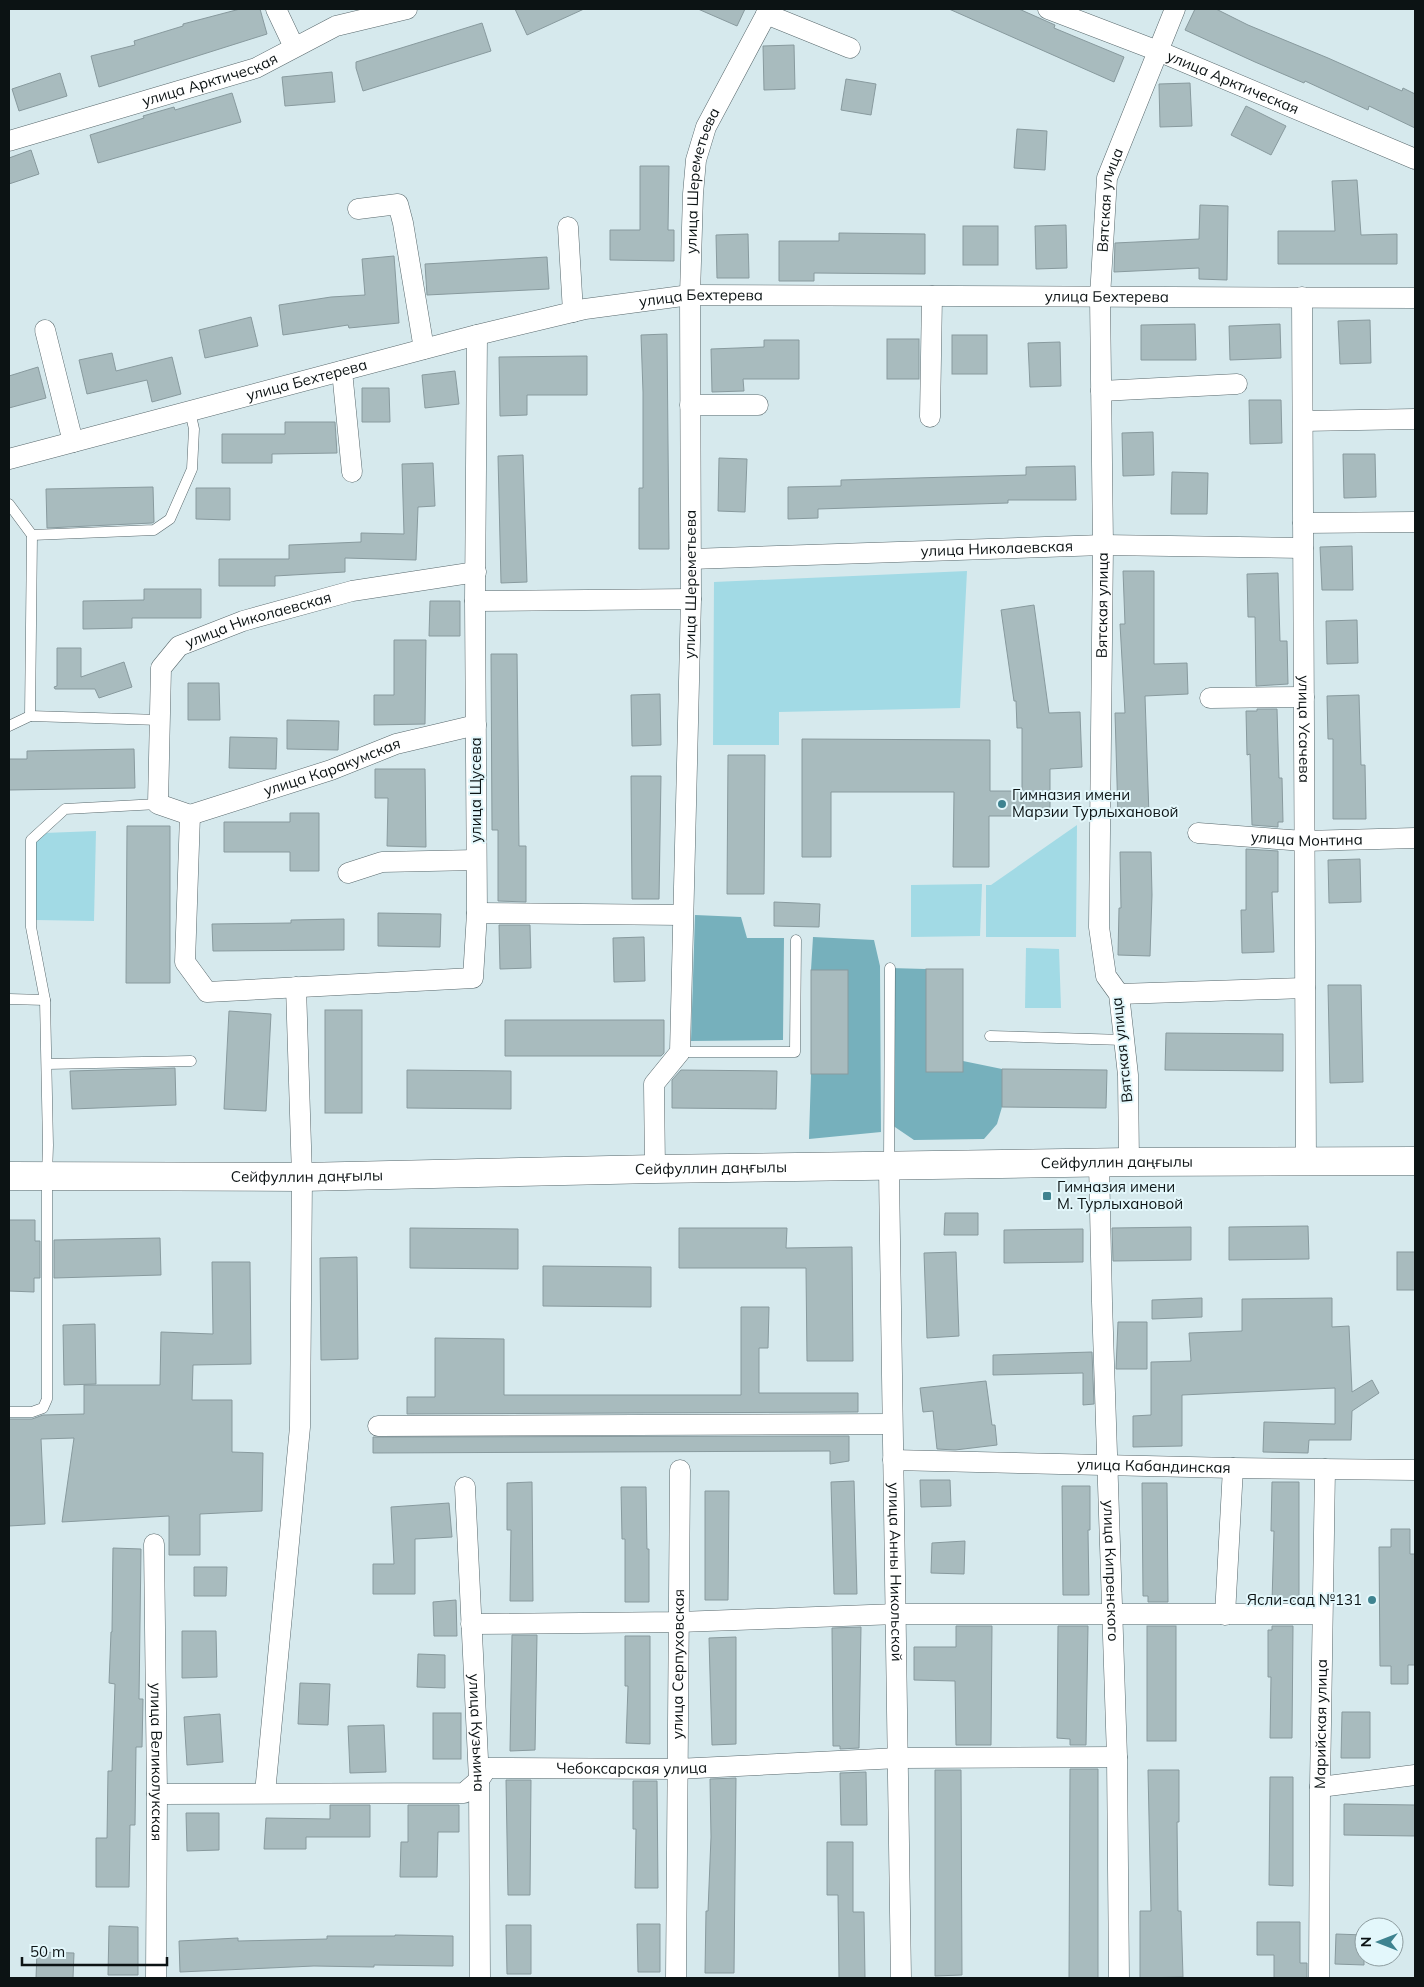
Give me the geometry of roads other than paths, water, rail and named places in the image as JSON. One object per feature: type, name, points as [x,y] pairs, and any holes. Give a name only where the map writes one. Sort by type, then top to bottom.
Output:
[{"type":"main road","name":"Сейфуллин даңғылы","points":[[9,1176],[302,1177],[655,1169],[1129,1162],[1415,1161]]},
{"type":"street","points":[[276,9],[294,47]]},
{"type":"street","name":"улица Арктическая","points":[[9,141],[256,68],[336,26],[407,9]]},
{"type":"street","name":"улица Арктическая","points":[[1048,9],[1158,51],[1415,159]]},
{"type":"street","name":"Вятская улица","points":[[1129,1162],[1128,1075],[1119,994],[1106,976],[1099,926],[1103,545],[1100,297],[1107,178],[1175,9]]},
{"type":"street","points":[[767,12],[850,48]]},
{"type":"street","name":"улица Шереметьева","points":[[680,1052],[691,599],[690,295],[693,194],[696,160],[706,127],[767,12]]},
{"type":"street","points":[[358,209],[398,204],[403,223],[424,349]]},
{"type":"street","points":[[568,227],[573,312]]},
{"type":"street","name":"улица Бехтерева","points":[[9,459],[477,335],[573,312],[690,295],[1415,298]]},
{"type":"street","points":[[930,418],[932,296]]},
{"type":"street","name":"улица Усачева","points":[[1302,297],[1306,1161]]},
{"type":"street","points":[[45,330],[73,442]]},
{"type":"street","name":"улица Щусева","points":[[190,815],[185,962],[207,992],[473,978],[477,913],[477,335]]},
{"type":"street","points":[[342,371],[352,472]]},
{"type":"street","points":[[1102,391],[1237,384]]},
{"type":"street","points":[[690,405],[758,405]]},
{"type":"street","points":[[1303,421],[1415,419]]},
{"type":"street","points":[[1303,523],[1415,522]]},
{"type":"street","name":"улица Николаевская","points":[[691,558],[1103,545],[1303,548]]},
{"type":"street","name":"улица Николаевская","points":[[158,804],[161,668],[179,646],[243,621],[352,591],[476,572]]},
{"type":"street","points":[[476,601],[691,599]]},
{"type":"street","points":[[1210,698],[1304,697]]},
{"type":"street","name":"улица Каракумская","points":[[190,815],[331,770],[396,744],[476,725]]},
{"type":"street","points":[[158,804],[190,815]]},
{"type":"street","name":"улица Монтина","points":[[1198,833],[1304,841],[1415,838]]},
{"type":"street","points":[[348,873],[382,862],[476,860]]},
{"type":"street","points":[[477,913],[682,915]]},
{"type":"street","points":[[265,1793],[300,1427],[302,1177],[296,987]]},
{"type":"street","points":[[1119,994],[1305,988]]},
{"type":"street","points":[[655,1169],[654,1084],[680,1052]]},
{"type":"street","name":"улица Кипренского","points":[[1099,1163],[1111,1615],[1117,1758],[1119,1978]]},
{"type":"street","name":"улица Анны Никольской","points":[[889,1166],[901,1978]]},
{"type":"street","points":[[378,1426],[892,1424]]},
{"type":"street","name":"улица Кабандинская","points":[[893,1460],[1415,1470]]},
{"type":"street","points":[[1225,1615],[1233,1468]]},
{"type":"street","name":"Марийская улица","points":[[1319,1978],[1325,1469]]},
{"type":"street","name":"улица Серпуховская","points":[[676,1978],[676,1769],[680,1470]]},
{"type":"street","name":"улица Кузьмина","points":[[465,1488],[479,1780],[480,1978]]},
{"type":"street","name":"улица Великолукская","points":[[154,1544],[157,1794],[156,1978]]},
{"type":"street","points":[[471,1624],[679,1622],[897,1614],[1322,1614]]},
{"type":"street","name":"Чебоксарская улица","points":[[157,1794],[464,1793],[479,1780],[487,1768],[676,1769],[899,1758],[1117,1758]]},
{"type":"street","points":[[1320,1787],[1415,1775]]},
{"type":"lane","points":[[32,535],[154,530],[170,519],[192,469],[194,429],[190,411]]},
{"type":"lane","points":[[9,504],[32,535],[30,716]]},
{"type":"lane","points":[[9,726],[30,716],[160,720]]},
{"type":"lane","points":[[9,1412],[32,1412],[43,1408],[47,1399],[46,1176],[48,1144],[45,1000],[31,927],[32,840],[65,809],[158,804]]},
{"type":"lane","points":[[680,1052],[794,1052],[796,940]]},
{"type":"lane","points":[[889,1166],[890,968]]},
{"type":"lane","points":[[9,999],[45,1000]]},
{"type":"lane","points":[[990,1036],[1124,1040]]},
{"type":"lane","points":[[46,1064],[191,1061]]},
{"type":"place","name":"Гимназия имени Марзии Турлыхановой","points":[[1002,804]]},
{"type":"place","name":"Гимназия имени М. Турлыхановой","points":[[1047,1196]]},
{"type":"place","name":"Ясли-сад №131","points":[[1372,1600]]}]
